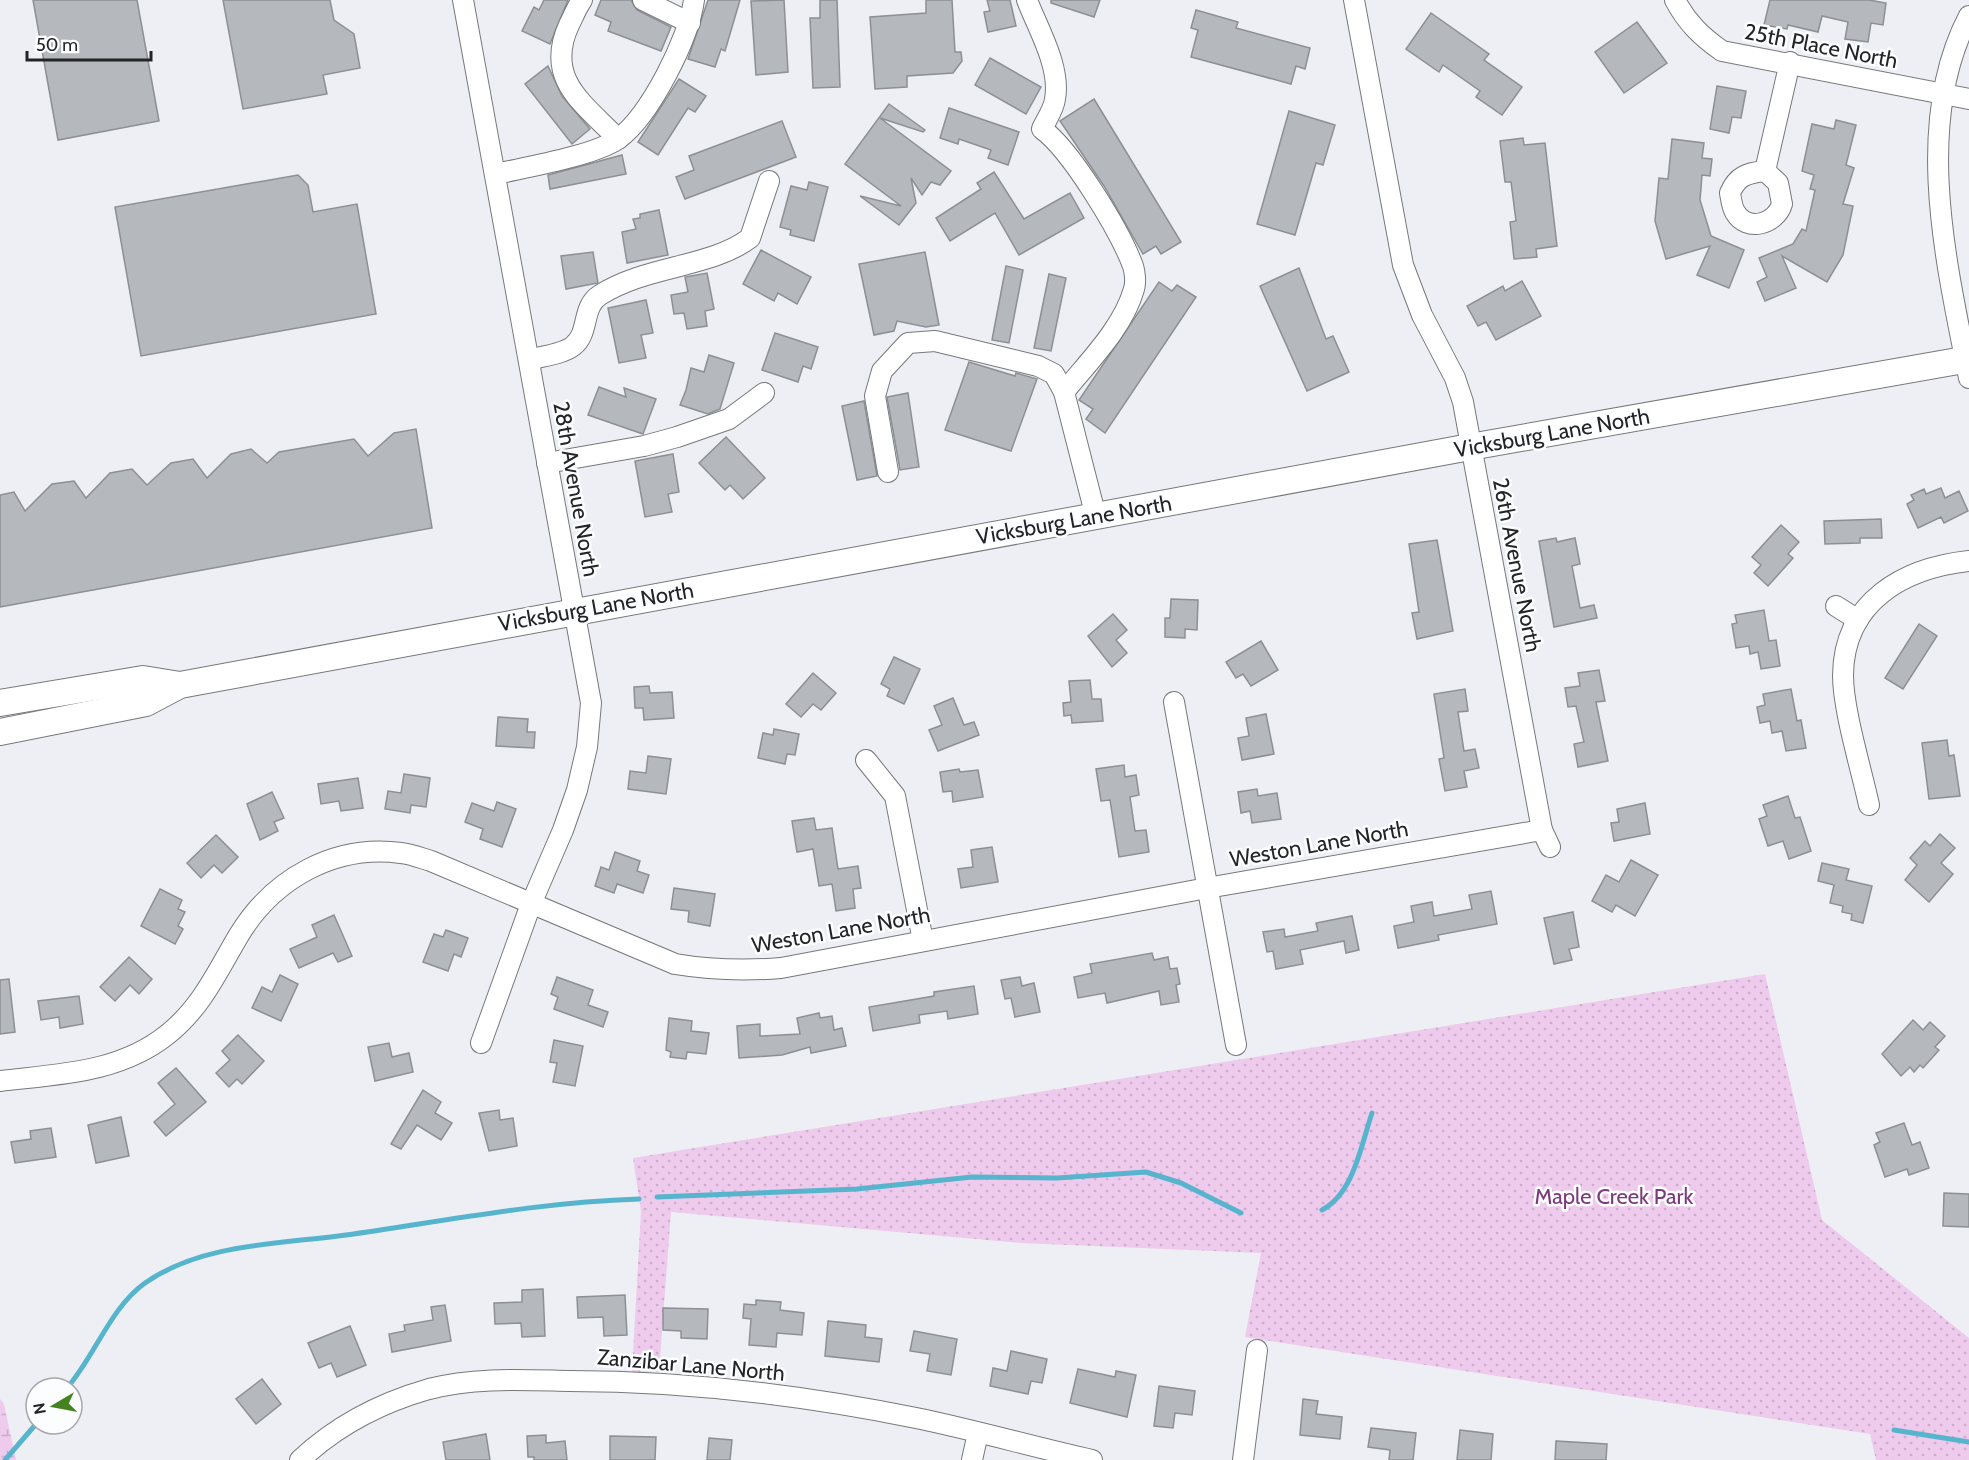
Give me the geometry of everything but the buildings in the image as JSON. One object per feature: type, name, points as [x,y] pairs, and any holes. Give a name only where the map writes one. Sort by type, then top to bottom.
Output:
[{"type":"main road","name":"Vicksburg Lane North","points":[[0,732],[146,703],[180,685],[574,611],[1470,447],[1968,366]]},
{"type":"main road","name":"Vicksburg Lane North","points":[[0,703],[143,679],[180,685]]},
{"type":"street","name":"28th Avenue North","points":[[463,0],[591,703],[587,747],[577,790],[563,830],[531,904],[481,1043]]},
{"type":"street","points":[[582,0],[561,43],[560,60],[564,76],[572,90],[618,139]]},
{"type":"street","points":[[643,0],[690,23]]},
{"type":"street","points":[[496,174],[598,148],[618,139],[651,99],[670,68],[690,23],[693,0]]},
{"type":"street","points":[[1027,0],[1046,46],[1054,76],[1055,99],[1041,129],[1054,138],[1104,211],[1134,268],[1134,288],[1113,330],[1064,392]]},
{"type":"street","name":"26th Avenue North","points":[[1354,0],[1403,265],[1422,315],[1455,378],[1463,402],[1546,839]]},
{"type":"street","name":"25th Place North","points":[[1675,0],[1682,14],[1698,34],[1722,51],[1744,57],[1790,62],[1969,99]]},
{"type":"street","points":[[1968,366],[1942,222],[1937,171],[1940,119],[1950,69],[1969,16]]},
{"type":"street","points":[[1765,171],[1790,62]]},
{"type":"street","points":[[529,360],[571,348],[579,340],[591,304],[599,296],[657,270],[725,253],[750,238],[770,181]]},
{"type":"street","points":[[888,472],[875,396],[882,371],[908,343],[935,341],[1038,366],[1054,374],[1064,392],[1096,517]]},
{"type":"street","points":[[546,463],[644,446],[677,437],[729,419],[764,393]]},
{"type":"street","points":[[1869,805],[1843,675],[1847,647],[1858,620],[1874,599],[1894,582],[1920,570],[1969,561]]},
{"type":"street","points":[[1836,606],[1858,620]]},
{"type":"street","points":[[1174,702],[1236,1045]]},
{"type":"street","points":[[866,760],[895,796],[923,941]]},
{"type":"street","name":"Weston Lane North","points":[[0,1081],[105,1067],[139,1054],[168,1035],[193,1012],[258,907],[281,885],[308,868],[338,858],[369,852],[401,853],[431,861],[675,964],[710,970],[745,971],[781,968],[1207,888],[1546,839]]},
{"type":"street","points":[[1243,1460],[1257,1350]]},
{"type":"street","name":"Zanzibar Lane North","points":[[300,1460],[351,1420],[390,1402],[430,1389],[472,1382],[598,1381],[682,1384],[850,1406],[1092,1460]]},
{"type":"street","points":[[972,1460],[978,1433]]},
{"type":"green space","name":"Maple Creek Park","points":[[1765,974],[1822,1220],[1969,1338],[1969,1460],[1876,1460],[1870,1434],[1245,1337],[1261,1253],[1021,1243],[671,1212],[659,1372],[632,1372],[641,1211],[633,1158]]},
{"type":"green space","points":[[0,1399],[4,1404],[16,1460],[0,1460]]},
{"type":"waterway","points":[[1322,1210],[1333,1202],[1349,1180],[1372,1113]]},
{"type":"waterway","points":[[657,1197],[857,1189],[972,1177],[1057,1178],[1146,1172],[1181,1183],[1241,1213]]},
{"type":"waterway","points":[[76,1376],[112,1319],[133,1293],[167,1270],[191,1260],[243,1247],[346,1235],[492,1213],[565,1204],[639,1199]]},
{"type":"waterway","points":[[1894,1430],[1969,1442]]},
{"type":"waterway","points":[[5,1460],[26,1436]]}]
